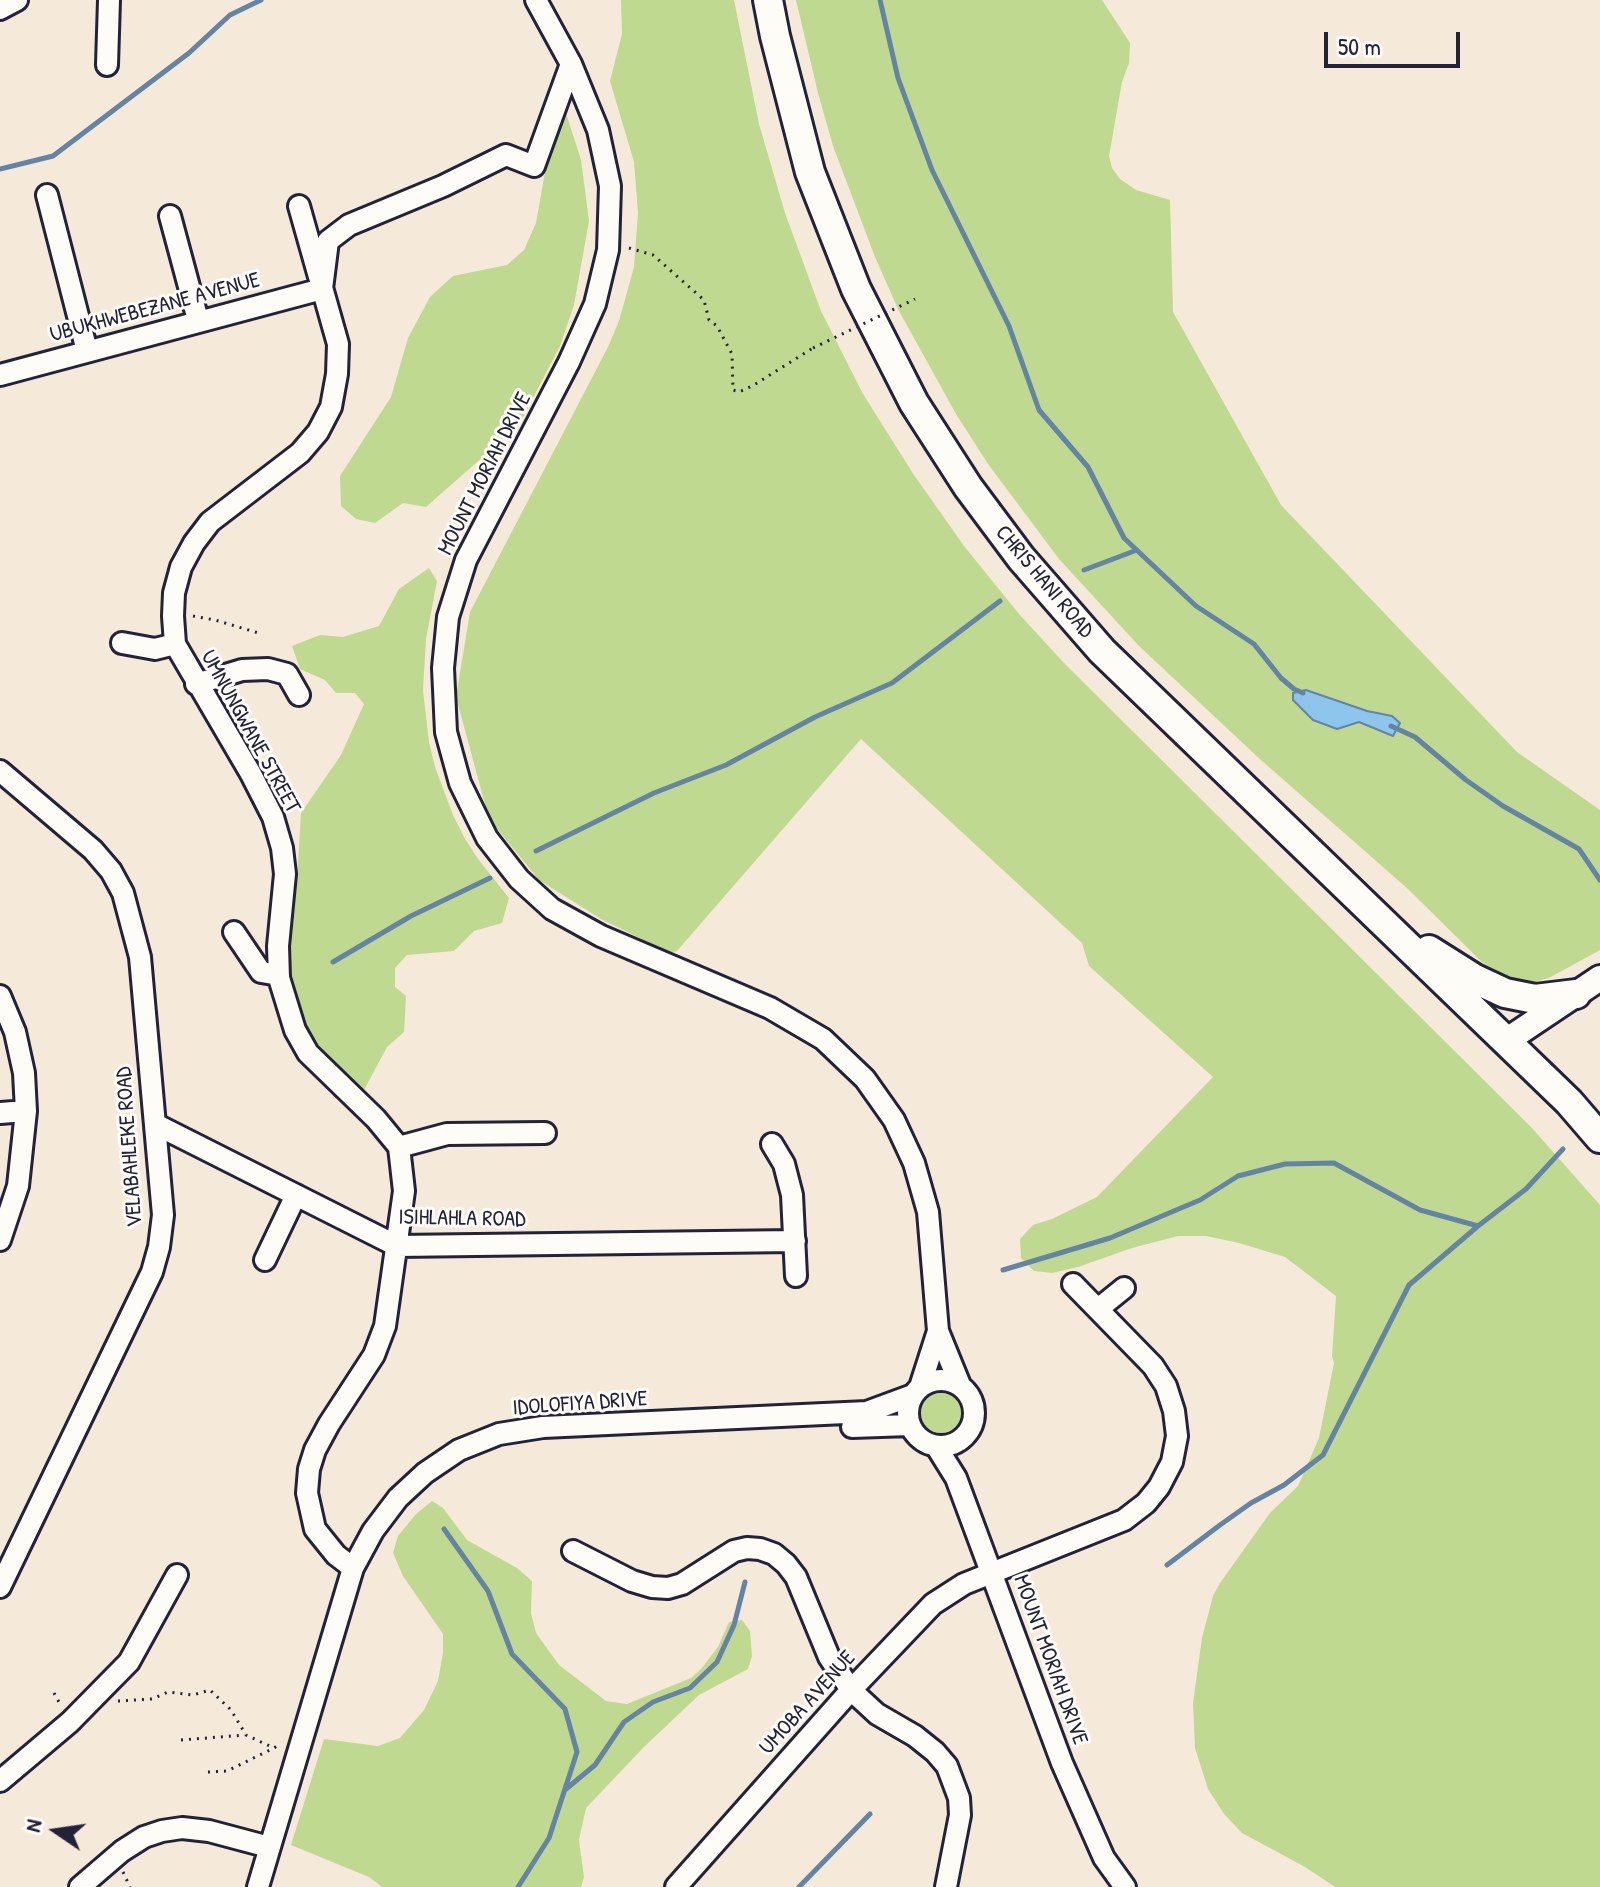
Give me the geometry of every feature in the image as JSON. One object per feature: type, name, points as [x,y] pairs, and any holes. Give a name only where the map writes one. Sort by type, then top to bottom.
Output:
[{"type":"main road","name":"CHRIS HANI ROAD","points":[[768,0],[810,172],[856,289],[914,403],[968,487],[1021,558],[1102,651],[1569,1102],[1600,1138]]},
{"type":"main road","points":[[1381,920],[1463,972],[1505,993],[1535,999],[1576,994]]},
{"type":"street","points":[[0,9],[17,0]]},
{"type":"street","points":[[107,65],[109,0]]},
{"type":"street","name":"MOUNT MORIAH DRIVE","points":[[536,0],[571,64],[598,130],[610,186],[608,243],[595,304],[569,362],[466,560],[448,617],[443,668],[446,732],[460,783],[487,838],[519,879],[552,909],[601,936],[770,1008],[823,1039],[865,1079],[894,1120],[914,1163],[928,1212],[938,1331],[960,1385],[973,1404],[974,1416],[965,1437],[946,1445],[1062,1763],[1104,1858],[1125,1887]]},
{"type":"street","name":"UMNUNGWANE STREET","points":[[322,289],[328,241],[349,225],[443,186],[506,155],[534,166],[571,64]]},
{"type":"street","points":[[47,195],[87,351]]},
{"type":"street","name":"UMNUNGWANE STREET","points":[[299,206],[338,344],[331,407],[318,432],[300,453],[210,522],[194,543],[181,567],[174,593],[175,644],[273,817],[282,848],[285,874],[278,946],[279,975],[285,1005],[295,1030],[308,1053],[391,1134],[399,1147]]},
{"type":"street","points":[[170,216],[198,320]]},
{"type":"street","name":"UBUKHWEBEZANE AVENUE","points":[[0,375],[322,289]]},
{"type":"street","points":[[122,643],[155,649],[175,644]]},
{"type":"street","points":[[196,684],[242,670],[268,669],[287,674],[299,695]]},
{"type":"street","name":"VELABAHLEKE ROAD","points":[[0,771],[93,850],[111,871],[123,893],[140,957],[163,1215],[152,1272],[0,1587]]},
{"type":"street","points":[[234,932],[261,972],[279,975]]},
{"type":"street","points":[[1506,1041],[1600,978]]},
{"type":"street","points":[[0,996],[15,1032],[24,1073],[26,1111],[18,1186],[0,1240]]},
{"type":"street","points":[[0,1113],[26,1111]]},
{"type":"street","name":"ISIHLAHLA ROAD","points":[[155,1124],[397,1246],[795,1241]]},
{"type":"street","points":[[353,1568],[330,1549],[315,1529],[307,1493],[309,1469],[329,1424],[374,1355],[385,1326],[404,1191],[399,1147],[447,1134],[545,1133]]},
{"type":"street","points":[[772,1144],[789,1178],[796,1276]]},
{"type":"street","points":[[265,1260],[296,1195]]},
{"type":"street","name":"UMOBA AVENUE","points":[[676,1887],[851,1690],[933,1604],[949,1592],[993,1572],[1124,1520],[1146,1503],[1159,1487],[1172,1462],[1177,1436],[1174,1411],[1166,1386],[1153,1366],[1073,1284]]},
{"type":"street","points":[[1098,1309],[1124,1288]]},
{"type":"street","name":"MOUNT MORIAH DRIVE","points":[[910,1425],[907,1412],[938,1331]]},
{"type":"street","points":[[916,1391],[938,1379],[960,1385]]},
{"type":"street","name":"IDOLOFIYA DRIVE","points":[[258,1887],[353,1568],[373,1531],[398,1498],[425,1473],[459,1450],[499,1434],[555,1427],[867,1412],[916,1391]]},
{"type":"street","points":[[867,1412],[852,1427],[910,1425],[923,1442],[946,1445]]},
{"type":"street","points":[[573,1551],[632,1581],[668,1588],[682,1584],[734,1551],[747,1548],[774,1554],[796,1577],[829,1657],[851,1690],[877,1714],[915,1736],[947,1766],[959,1798],[960,1815],[946,1887]]},
{"type":"street","points":[[0,1781],[129,1662],[177,1575]]},
{"type":"street","points":[[80,1887],[122,1851],[144,1837],[162,1831],[182,1828],[209,1831],[269,1847]]},
{"type":"street","name":"MOUNT MORIAH DRIVE","points":[[1104,1858],[1109,1887]]},
{"type":"path","points":[[608,243],[653,255],[704,300],[709,320],[717,326],[732,354],[733,390],[739,392],[813,348],[915,299]]},
{"type":"path","points":[[173,613],[215,620],[262,634]]},
{"type":"path","points":[[89,1702],[152,1699],[168,1692],[193,1695],[210,1690],[231,1710],[246,1735]]},
{"type":"path","points":[[208,1772],[227,1771],[293,1736],[303,1734]]},
{"type":"path","points":[[181,1740],[246,1735],[274,1748]]},
{"type":"green space","points":[[621,0],[734,0],[759,124],[785,213],[821,311],[863,394],[964,546],[1064,663],[1531,1127],[1600,1205],[1600,1887],[1335,1887],[1242,1833],[1224,1814],[1208,1789],[1195,1748],[1193,1703],[1202,1638],[1213,1596],[1220,1583],[1270,1513],[1298,1486],[1319,1438],[1334,1363],[1336,1296],[1285,1257],[1206,1236],[1178,1236],[1052,1273],[1034,1271],[1021,1258],[1020,1239],[1033,1225],[1097,1197],[1213,1077],[1089,966],[1082,943],[861,739],[677,951],[670,953],[601,919],[539,880],[489,819],[456,697],[470,612],[608,347],[619,321],[634,267],[638,213],[634,162],[610,81],[622,34]]},
{"type":"green space","points":[[796,0],[1102,0],[1130,43],[1129,63],[1122,82],[1109,156],[1112,168],[1120,179],[1136,190],[1170,200],[1173,312],[1281,505],[1517,752],[1600,810],[1600,950],[1549,978],[1531,983],[1511,981],[1493,973],[1408,889],[1262,761],[1139,646],[1059,559],[988,464],[956,414],[899,311],[833,146]]},
{"type":"green space","points":[[564,107],[581,160],[589,221],[574,305],[560,346],[519,425],[426,507],[403,503],[375,523],[356,519],[341,506],[340,476],[391,397],[408,338],[430,297],[453,276],[507,265],[524,250],[536,223],[551,138]]},
{"type":"green space","points":[[429,568],[437,581],[426,639],[423,690],[435,767],[464,837],[509,898],[502,923],[474,931],[454,951],[407,955],[395,968],[395,987],[406,996],[404,1032],[387,1047],[364,1090],[341,1072],[318,1044],[301,1017],[286,975],[301,813],[341,755],[364,704],[355,693],[336,693],[325,680],[300,669],[292,646],[320,635],[343,637],[379,626],[399,589]]},
{"type":"green space","points":[[941,1393],[955,1399],[961,1413],[955,1427],[941,1433],[927,1427],[921,1413],[927,1399]]},
{"type":"green space","points":[[432,1501],[443,1508],[467,1540],[517,1568],[532,1581],[531,1613],[536,1633],[559,1665],[606,1701],[627,1704],[691,1678],[718,1647],[729,1622],[742,1620],[750,1631],[752,1656],[748,1669],[699,1695],[586,1808],[579,1840],[584,1877],[581,1887],[382,1887],[369,1877],[291,1845],[324,1739],[378,1746],[400,1738],[424,1710],[438,1681],[443,1634],[403,1576],[393,1553],[398,1536],[416,1514]]},
{"type":"water","points":[[1306,690],[1367,711],[1392,716],[1400,723],[1393,736],[1359,722],[1337,729],[1313,720],[1293,700],[1293,693]]},
{"type":"waterway","points":[[0,169],[53,156],[189,53],[230,15],[261,0]]},
{"type":"waterway","points":[[880,0],[898,78],[932,170],[1009,326],[1039,410],[1088,467],[1124,538],[1196,606],[1254,644],[1281,678],[1303,693]]},
{"type":"waterway","points":[[1084,570],[1137,550]]},
{"type":"waterway","points":[[536,851],[654,793],[726,765],[815,717],[892,683],[1000,601]]},
{"type":"waterway","points":[[1391,726],[1415,737],[1503,806],[1579,849],[1600,880]]},
{"type":"waterway","points":[[333,962],[411,916],[490,878]]},
{"type":"waterway","points":[[1167,1565],[1323,1455],[1409,1285],[1526,1189],[1563,1149]]},
{"type":"waterway","points":[[1003,1270],[1110,1238],[1200,1200],[1238,1176],[1285,1164],[1334,1163],[1420,1210],[1478,1226]]},
{"type":"waterway","points":[[444,1529],[488,1591],[512,1654],[565,1709],[577,1752],[549,1838],[518,1887]]},
{"type":"waterway","points":[[566,1789],[595,1765],[624,1722],[653,1702],[690,1688],[717,1662],[734,1625],[745,1582]]},
{"type":"waterway","points":[[799,1887],[870,1814]]}]
